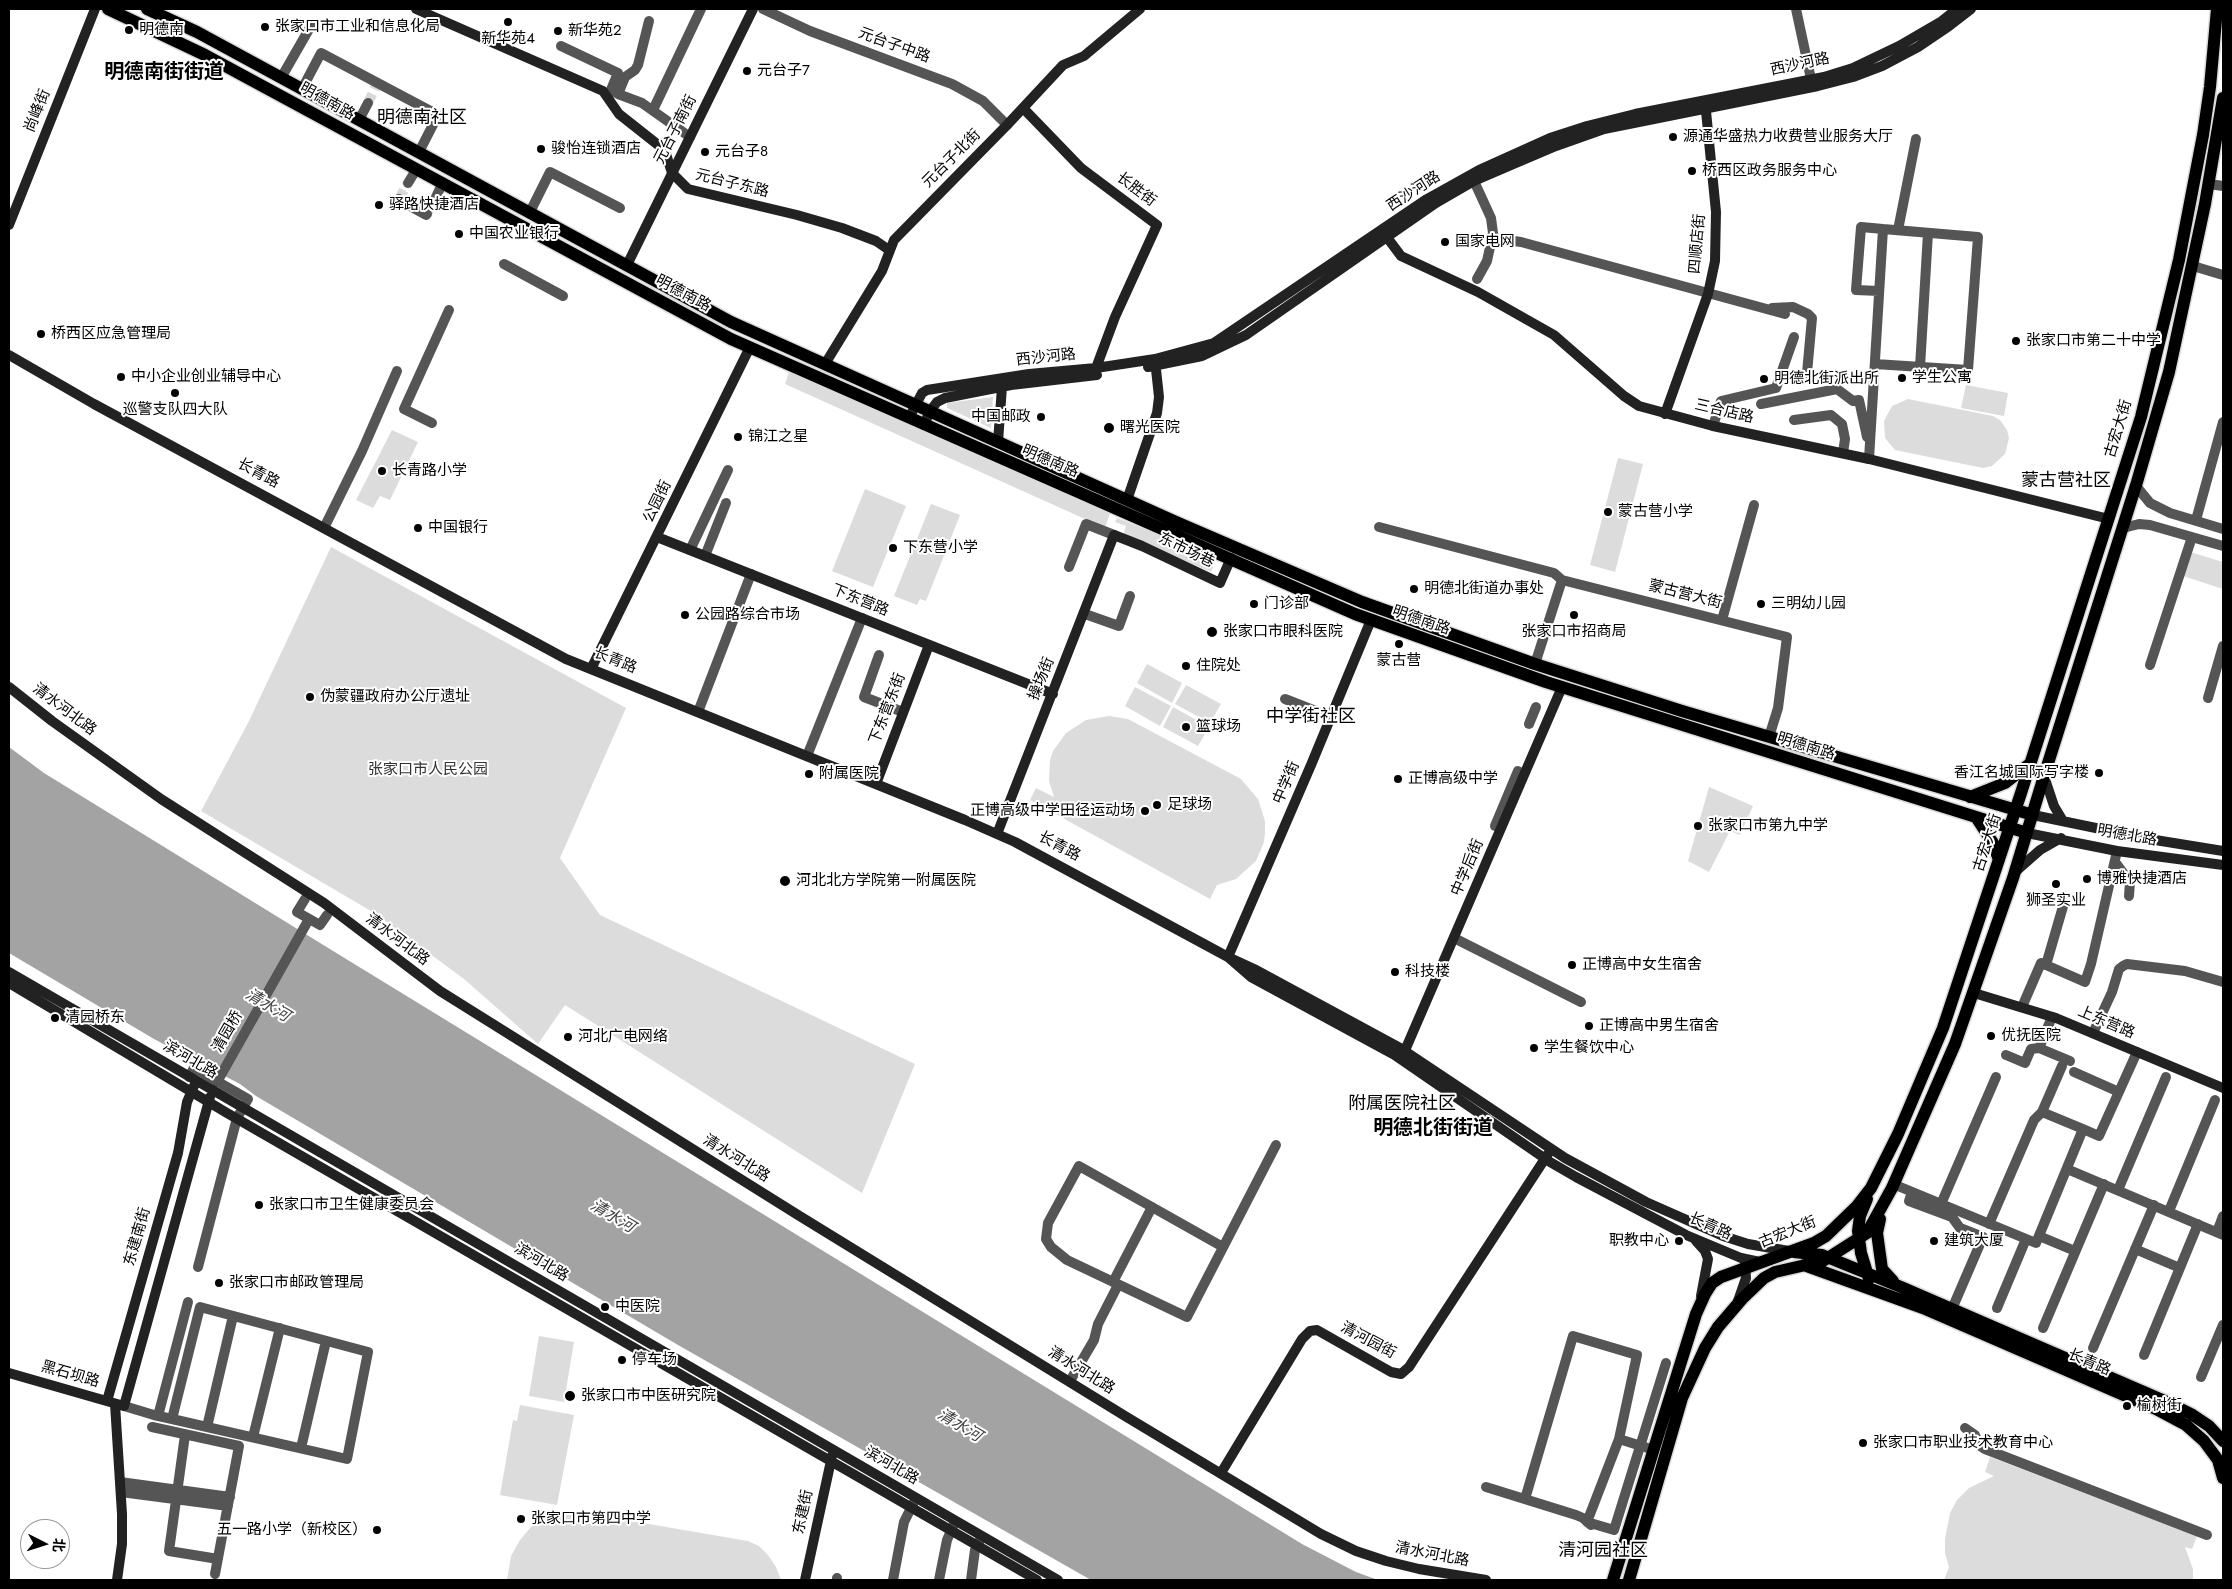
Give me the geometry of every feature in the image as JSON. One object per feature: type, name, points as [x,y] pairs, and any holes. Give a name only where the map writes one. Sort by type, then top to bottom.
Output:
[{"type":"main road","name":"明德南路","points":[[108,9],[205,55],[442,184],[750,347],[1315,596],[1371,620],[1540,680],[2027,833]]},
{"type":"main road","name":"明德南路","points":[[147,9],[212,40],[731,322],[1127,500],[1362,602],[1539,665],[1682,711],[2033,815]]},
{"type":"main road","name":"古宏大街","points":[[1613,1580],[1696,1314],[1712,1283],[1745,1263],[1760,1262],[1790,1252],[1826,1236],[1858,1206],[1871,1188],[1898,1134],[1943,1028],[2010,828],[2141,417],[2179,260],[2210,87],[2216,9]]},
{"type":"main road","points":[[205,55],[212,40]]},
{"type":"main road","name":"古宏大街","points":[[1629,1580],[1683,1394],[1705,1348],[1718,1327],[1764,1278],[1776,1272],[1829,1258],[1867,1233],[1893,1184],[1937,1086],[1974,993],[2015,872],[2136,486],[2169,372],[2193,266],[2223,98]]},
{"type":"main road","points":[[1315,596],[1320,584]]},
{"type":"main road","points":[[2087,589],[2102,594]]},
{"type":"main road","points":[[1539,665],[1540,680]]},
{"type":"main road","points":[[1970,797],[2005,784],[2031,763]]},
{"type":"main road","points":[[1914,798],[1919,782]]},
{"type":"main road","points":[[1976,817],[1993,843],[1999,860]]},
{"type":"main road","points":[[1871,1188],[1860,1216],[1859,1239],[1861,1253],[1870,1280],[1888,1296]]},
{"type":"main road","points":[[1882,1207],[1877,1233],[1882,1269],[1888,1277],[1901,1286]]},
{"type":"main road","name":"长青路","points":[[1790,1252],[1822,1255],[1901,1286],[1950,1314],[2156,1409],[2186,1425],[2204,1441],[2218,1460],[2223,1478]]},
{"type":"main road","name":"长青路","points":[[1760,1262],[1804,1266],[1888,1296],[1950,1314],[2167,1402],[2209,1426],[2223,1441]]},
{"type":"street","name":"尚峰街","points":[[9,225],[95,9]]},
{"type":"street","name":"元台子东路","points":[[416,9],[429,11],[596,88],[610,101],[619,114],[662,148],[672,173],[684,187],[693,191],[797,215],[842,228],[876,241],[889,250]]},
{"type":"street","points":[[652,110],[701,9]]},
{"type":"street","name":"元台子南街","points":[[627,265],[753,9]]},
{"type":"street","name":"元台子中路","points":[[763,9],[810,31],[952,84],[983,101],[1007,125]]},
{"type":"street","name":"元台子北街","points":[[825,364],[882,271],[894,240],[1063,65],[1084,56],[1140,9]]},
{"type":"street","points":[[1796,9],[1811,79]]},
{"type":"street","name":"西沙河路","points":[[1384,234],[1474,181],[1556,146],[1604,130],[1854,68],[1899,46],[1942,21],[1957,9]]},
{"type":"street","name":"西沙河路","points":[[930,411],[937,402],[945,398],[1002,387],[1202,356],[1246,335],[1384,234],[1427,199],[1479,170],[1550,138],[1586,126],[1818,86],[1853,77],[1882,66],[1918,47],[1971,9]]},
{"type":"street","points":[[610,101],[618,94],[625,77],[635,70],[638,65],[649,21]]},
{"type":"street","points":[[281,78],[312,24]]},
{"type":"street","points":[[561,46],[618,73],[610,101]]},
{"type":"street","points":[[302,89],[321,53],[377,85],[438,115],[419,152]]},
{"type":"street","points":[[618,94],[642,103],[690,137]]},
{"type":"street","points":[[359,120],[368,103]]},
{"type":"street","name":"四顺店街","points":[[1665,414],[1708,294],[1715,260],[1716,212],[1706,104]]},
{"type":"street","name":"长胜街","points":[[1023,108],[1081,168],[1157,225],[1115,317],[1096,372]]},
{"type":"street","points":[[1898,230],[1916,139]]},
{"type":"street","points":[[408,183],[416,170]]},
{"type":"street","points":[[530,212],[550,172],[620,208]]},
{"type":"street","points":[[1474,181],[1491,218],[1493,238],[1487,261],[1477,279]]},
{"type":"street","points":[[436,198],[442,184]]},
{"type":"street","points":[[2209,184],[2223,186]]},
{"type":"street","points":[[400,198],[398,200],[427,214]]},
{"type":"street","points":[[1875,364],[1968,370],[1978,237],[1861,228],[1856,290],[1880,291]]},
{"type":"street","points":[[1868,459],[1883,229]]},
{"type":"street","points":[[1920,367],[1928,233]]},
{"type":"street","name":"三合店路","points":[[1384,234],[1401,256],[1478,292],[1554,335],[1624,396],[1639,406],[1713,426],[1843,453],[2109,519]]},
{"type":"street","points":[[1493,238],[1521,242],[1785,314]]},
{"type":"street","points":[[504,264],[563,296]]},
{"type":"street","points":[[2193,266],[2223,275]]},
{"type":"street","points":[[1767,309],[1778,306],[1793,307],[1812,318],[1807,374]]},
{"type":"street","points":[[432,423],[404,410],[449,310]]},
{"type":"street","points":[[1713,426],[1721,401],[1776,388],[1794,337]]},
{"type":"street","name":"公园街","points":[[591,670],[750,347]]},
{"type":"street","name":"长青路","points":[[9,355],[94,404],[566,659],[997,834],[1228,957],[1251,977],[1403,1055],[1551,1148],[1646,1202],[1691,1223],[1735,1240],[1790,1252]]},
{"type":"street","points":[[1127,500],[1156,413],[1159,397],[1155,362]]},
{"type":"street","points":[[324,528],[362,451],[397,371]]},
{"type":"street","name":"西沙河路","points":[[909,418],[922,392],[927,390],[1029,374],[1096,372]]},
{"type":"street","points":[[998,442],[1002,387]]},
{"type":"street","points":[[1760,404],[1837,390],[1853,401],[1859,400],[1867,438]]},
{"type":"street","points":[[1861,410],[1872,410]]},
{"type":"street","points":[[924,425],[930,411]]},
{"type":"street","points":[[1794,420],[1831,415],[1842,424],[1845,439],[1843,453]]},
{"type":"street","points":[[2196,520],[2223,423]]},
{"type":"street","points":[[690,550],[728,470]]},
{"type":"street","points":[[2136,486],[2150,504],[2170,513],[2223,529]]},
{"type":"street","points":[[705,556],[726,502]]},
{"type":"street","points":[[1722,620],[1754,505]]},
{"type":"street","points":[[1069,567],[1086,524],[1114,536]]},
{"type":"street","points":[[2123,528],[2139,524],[2150,525],[2223,546]]},
{"type":"street","name":"蒙古营大街","points":[[1379,527],[1554,573],[1562,580],[1787,637],[1778,708],[1769,737]]},
{"type":"street","name":"东市场巷","points":[[1114,536],[1142,546],[1220,583],[1231,558]]},
{"type":"street","name":"操场街","points":[[997,834],[1114,536]]},
{"type":"street","name":"下东营路","points":[[657,537],[1053,694]]},
{"type":"street","points":[[2150,665],[2192,537]]},
{"type":"street","points":[[698,712],[751,574]]},
{"type":"street","points":[[1539,665],[1562,580]]},
{"type":"street","points":[[1084,614],[1118,626],[1130,596]]},
{"type":"street","points":[[807,756],[862,618]]},
{"type":"street","name":"中学街","points":[[1228,957],[1371,620]]},
{"type":"street","name":"下东营东街","points":[[876,784],[929,645]]},
{"type":"street","points":[[2208,698],[2223,646]]},
{"type":"street","points":[[879,655],[864,697],[903,712]]},
{"type":"street","name":"清水河北路","points":[[9,687],[52,721],[160,798],[324,903],[440,991],[798,1215],[1321,1534],[1356,1551],[1386,1561],[1419,1569],[1486,1580]]},
{"type":"street","name":"中学后街","points":[[1403,1055],[1454,938],[1510,800],[1562,687]]},
{"type":"street","points":[[1285,699],[1331,717]]},
{"type":"street","points":[[1533,716],[1546,723]]},
{"type":"street","points":[[1495,826],[1510,800],[1518,771]]},
{"type":"street","points":[[2044,776],[2051,799],[2063,821]]},
{"type":"street","name":"明德北路","points":[[2033,815],[2149,839],[2223,851]]},
{"type":"street","name":"明德北路","points":[[2027,833],[2061,838],[2117,851],[2223,865]]},
{"type":"street","points":[[2015,872],[2040,850],[2061,838]]},
{"type":"street","points":[[2146,855],[2149,839]]},
{"type":"street","points":[[2022,1007],[2041,963],[2085,982],[2092,964],[2117,851]]},
{"type":"street","points":[[2114,862],[2130,882],[2129,896]]},
{"type":"street","points":[[305,900],[297,912],[320,925],[327,915]]},
{"type":"street","points":[[2046,965],[2064,903]]},
{"type":"street","name":"清园桥","points":[[215,1086],[310,919]]},
{"type":"street","points":[[1454,938],[1581,1002]]},
{"type":"street","points":[[2093,1034],[2123,966],[2127,964],[2185,971],[2223,982]]},
{"type":"street","name":"滨河北路","points":[[9,972],[245,1103],[832,1456],[911,1508],[953,1526],[1053,1579]]},
{"type":"street","name":"滨河北路","points":[[9,983],[237,1118],[832,1456],[916,1498],[953,1526]]},
{"type":"street","name":"上东营路","points":[[1974,993],[2052,1016],[2223,1088]]},
{"type":"street","points":[[2039,1048],[2052,1016]]},
{"type":"street","points":[[1989,1224],[2034,1120],[2042,1112],[2066,1063],[2039,1048],[2031,1049],[2025,1063],[2006,1055]]},
{"type":"street","points":[[2042,1112],[2100,1136],[2137,1052]]},
{"type":"street","name":"长青路","points":[[1403,1055],[1544,1158],[1686,1235],[1745,1263]]},
{"type":"street","points":[[2074,1072],[2119,1092]]},
{"type":"street","name":"东建南街","points":[[117,1580],[122,1544],[121,1487],[115,1404],[178,1152],[193,1075]]},
{"type":"street","points":[[1941,1204],[1996,1077]]},
{"type":"street","points":[[2118,1190],[2166,1077]]},
{"type":"street","name":"东建南街","points":[[115,1404],[208,1101],[215,1086]]},
{"type":"street","points":[[2168,1211],[2215,1100]]},
{"type":"street","points":[[198,1268],[237,1118],[245,1103]]},
{"type":"street","points":[[1893,1184],[2036,1243],[2083,1129]]},
{"type":"street","points":[[1223,1247],[1079,1166],[1048,1223],[1046,1239],[1055,1251],[1067,1260],[1187,1318],[1276,1145]]},
{"type":"street","name":"清河园街","points":[[1221,1473],[1302,1339],[1310,1331],[1317,1330],[1391,1372],[1401,1374],[1408,1367],[1551,1148]]},
{"type":"street","points":[[2067,1168],[2220,1233],[2223,1216]]},
{"type":"street","points":[[2043,1328],[2104,1184]]},
{"type":"street","points":[[1912,1192],[1909,1201],[1952,1217],[1960,1228],[1983,1237],[1950,1314]]},
{"type":"street","points":[[2093,1348],[2154,1205]]},
{"type":"street","points":[[1070,1381],[1094,1340],[1098,1324],[1115,1284],[1152,1207]]},
{"type":"street","points":[[2144,1355],[2198,1224]]},
{"type":"street","points":[[1686,1235],[1700,1243],[1708,1259],[1696,1314]]},
{"type":"street","points":[[2038,1236],[2075,1251]]},
{"type":"street","points":[[1997,1308],[2026,1239]]},
{"type":"street","points":[[1733,1309],[1744,1287],[1745,1263],[1741,1246],[1735,1240]]},
{"type":"street","points":[[2135,1249],[2180,1268]]},
{"type":"street","points":[[158,1416],[188,1302]]},
{"type":"street","points":[[115,1404],[158,1416],[347,1459],[368,1352],[200,1307],[172,1419]]},
{"type":"street","points":[[207,1427],[233,1316]]},
{"type":"street","points":[[2201,1377],[2223,1325]]},
{"type":"street","points":[[253,1438],[280,1328]]},
{"type":"street","points":[[1525,1500],[1574,1336],[1638,1355],[1619,1439],[1587,1522]]},
{"type":"street","points":[[301,1448],[326,1341]]},
{"type":"street","points":[[1587,1522],[1614,1530],[1666,1363]]},
{"type":"street","name":"黑石坝路","points":[[9,1373],[115,1404]]},
{"type":"street","points":[[152,1427],[239,1446],[215,1574]]},
{"type":"street","points":[[1965,1428],[1975,1435],[1979,1445],[1985,1449],[2206,1535]]},
{"type":"street","points":[[185,1434],[169,1551],[218,1558]]},
{"type":"street","points":[[1619,1439],[1654,1450]]},
{"type":"street","points":[[2212,1452],[2223,1441]]},
{"type":"street","name":"东建街","points":[[805,1580],[832,1456]]},
{"type":"street","points":[[121,1487],[229,1501]]},
{"type":"street","points":[[1486,1488],[1576,1515],[1594,1527],[1627,1537]]},
{"type":"street","points":[[894,1580],[904,1522],[916,1498]]},
{"type":"street","points":[[939,1580],[953,1526]]},
{"type":"street","points":[[971,1580],[979,1541]]},
{"type":"street","name":"滨河北路","points":[[979,1541],[1037,1580]]},
{"type":"green space","points":[[789,372],[1110,513],[1105,528],[785,384]]},
{"type":"green space","points":[[1966,385],[2008,393],[2004,416],[1961,408]]},
{"type":"green space","points":[[993,397],[991,428],[947,408],[947,403]]},
{"type":"green space","points":[[1908,399],[1993,416],[2000,420],[2007,430],[2009,438],[2005,454],[1992,466],[1983,468],[1895,450],[1885,438],[1884,421],[1892,406]]},
{"type":"green space","points":[[392,430],[418,442],[390,500],[380,496],[373,508],[356,500]]},
{"type":"green space","points":[[1618,458],[1643,464],[1615,572],[1590,565]]},
{"type":"green space","points":[[865,489],[906,506],[873,587],[832,571]]},
{"type":"green space","points":[[931,504],[960,515],[926,601],[920,599],[917,605],[894,596]]},
{"type":"green space","points":[[1117,518],[1217,558],[1211,572],[1123,535],[1126,526],[1115,522]]},
{"type":"green space","name":"张家口市人民公园","points":[[331,547],[626,708],[560,858],[600,915],[915,1064],[862,1193],[565,1005],[538,1044],[464,979],[376,914],[201,811],[248,723]]},
{"type":"green space","points":[[2190,552],[2223,562],[2223,589],[2183,576]]},
{"type":"green space","name":"篮球场","points":[[1147,664],[1182,683],[1172,703],[1137,683]]},
{"type":"green space","name":"篮球场","points":[[1186,685],[1221,704],[1210,723],[1175,704]]},
{"type":"green space","name":"篮球场","points":[[1135,687],[1171,706],[1160,726],[1125,706]]},
{"type":"green space","name":"篮球场","points":[[1173,707],[1209,727],[1198,746],[1163,727]]},
{"type":"green space","points":[[1109,716],[1128,719],[1241,779],[1258,799],[1265,821],[1265,832],[1264,842],[1256,861],[1236,879],[1217,885],[1210,899],[1030,800],[1036,788],[1054,797],[1049,781],[1050,760],[1053,751],[1066,733],[1086,720]]},
{"type":"green space","points":[[1709,787],[1753,806],[1740,835],[1730,831],[1709,872],[1688,861]]},
{"type":"green space","points":[[539,1336],[574,1342],[564,1402],[529,1396]]},
{"type":"green space","points":[[520,1405],[574,1415],[557,1505],[500,1495],[513,1420],[517,1421]]},
{"type":"green space","points":[[1990,1457],[2197,1536],[2192,1549],[2185,1547],[2193,1569],[2193,1580],[1944,1580],[1949,1567],[1945,1553],[1945,1539],[1950,1513],[1957,1500],[1969,1488],[1994,1476],[1985,1472]]},
{"type":"green space","points":[[561,1512],[579,1512],[748,1541],[759,1546],[768,1555],[776,1567],[781,1580],[507,1580],[511,1556],[520,1540],[531,1527],[545,1518]]},
{"type":"water","name":"清水河","points":[[9,747],[44,773],[1302,1544],[1356,1572],[1378,1580],[1091,1580],[678,1345],[256,1096],[240,1084],[154,1039],[9,953]]},
{"type":"tunnel","points":[[368,103],[376,86]]},
{"type":"tunnel","points":[[399,199],[408,183]]},
{"type":"tunnel","points":[[427,214],[436,197]]},
{"type":"place","name":"新华苑4","points":[[508,22]]},
{"type":"place","name":"张家口市工业和信息化局","points":[[265,27]]},
{"type":"place","name":"明德南","points":[[129,30]]},
{"type":"place","name":"新华苑2","points":[[558,31]]},
{"type":"place","name":"元台子7","points":[[747,71]]},
{"type":"place","name":"源通华盛热力收费营业服务大厅","points":[[1673,137]]},
{"type":"place","name":"骏怡连锁酒店","points":[[541,149]]},
{"type":"place","name":"元台子8","points":[[705,152]]},
{"type":"place","name":"桥西区政务服务中心","points":[[1692,171]]},
{"type":"place","name":"驿路快捷酒店","points":[[379,205]]},
{"type":"place","name":"中国农业银行","points":[[459,234]]},
{"type":"place","name":"国家电网","points":[[1445,242]]},
{"type":"place","name":"桥西区应急管理局","points":[[41,334]]},
{"type":"place","name":"张家口市第二十中学","points":[[2016,341]]},
{"type":"place","name":"中小企业创业辅导中心","points":[[121,377]]},
{"type":"place","name":"学生公寓","points":[[1902,378]]},
{"type":"place","name":"明德北街派出所","points":[[1764,379]]},
{"type":"place","name":"巡警支队四大队","points":[[175,393]]},
{"type":"place","name":"中国邮政","points":[[1041,417]]},
{"type":"place","name":"曙光医院","points":[[1109,428]]},
{"type":"place","name":"锦江之星","points":[[738,437]]},
{"type":"place","name":"长青路小学","points":[[382,471]]},
{"type":"place","name":"蒙古营小学","points":[[1608,512]]},
{"type":"place","name":"中国银行","points":[[418,528]]},
{"type":"place","name":"下东营小学","points":[[893,548]]},
{"type":"place","name":"明德北街道办事处","points":[[1414,589]]},
{"type":"place","name":"门诊部","points":[[1254,604]]},
{"type":"place","name":"三明幼儿园","points":[[1761,604]]},
{"type":"place","name":"公园路综合市场","points":[[685,615]]},
{"type":"place","name":"张家口市招商局","points":[[1574,615]]},
{"type":"place","name":"张家口市眼科医院","points":[[1212,632]]},
{"type":"place","name":"蒙古营","points":[[1399,644]]},
{"type":"place","name":"住院处","points":[[1186,666]]},
{"type":"place","name":"伪蒙疆政府办公厅遗址","points":[[310,697]]},
{"type":"place","name":"篮球场","points":[[1186,727]]},
{"type":"place","name":"香江名城国际写字楼","points":[[2099,773]]},
{"type":"place","name":"附属医院","points":[[809,774]]},
{"type":"place","name":"正博高级中学","points":[[1398,779]]},
{"type":"place","name":"足球场","points":[[1157,805]]},
{"type":"place","name":"正博高级中学田径运动场","points":[[1145,811]]},
{"type":"place","name":"张家口市第九中学","points":[[1698,826]]},
{"type":"place","name":"博雅快捷酒店","points":[[2087,879]]},
{"type":"place","name":"河北北方学院第一附属医院","points":[[785,881]]},
{"type":"place","name":"狮圣实业","points":[[2056,884]]},
{"type":"place","name":"正博高中女生宿舍","points":[[1572,965]]},
{"type":"place","name":"科技楼","points":[[1395,972]]},
{"type":"place","name":"清园桥东","points":[[55,1018]]},
{"type":"place","name":"正博高中男生宿舍","points":[[1589,1026]]},
{"type":"place","name":"优抚医院","points":[[1991,1036]]},
{"type":"place","name":"河北广电网络","points":[[568,1037]]},
{"type":"place","name":"学生餐饮中心","points":[[1534,1048]]},
{"type":"place","name":"张家口市卫生健康委员会","points":[[259,1205]]},
{"type":"place","name":"职教中心","points":[[1679,1241]]},
{"type":"place","name":"建筑大厦","points":[[1934,1241]]},
{"type":"place","name":"张家口市邮政管理局","points":[[219,1283]]},
{"type":"place","name":"中医院","points":[[605,1307]]},
{"type":"place","name":"停车场","points":[[622,1360]]},
{"type":"place","name":"张家口市中医研究院","points":[[570,1396]]},
{"type":"place","name":"榆树街","points":[[2127,1406]]},
{"type":"place","name":"张家口市职业技术教育中心","points":[[1863,1443]]},
{"type":"place","name":"张家口市第四中学","points":[[521,1519]]},
{"type":"place","name":"五一路小学（新校区）","points":[[377,1530]]},
{"type":"district","name":"明德南街街道","points":[[164,73]]},
{"type":"district","name":"明德南社区","points":[[422,119]]},
{"type":"district","name":"蒙古营社区","points":[[2066,482]]},
{"type":"district","name":"中学街社区","points":[[1311,718]]},
{"type":"district","name":"附属医院社区","points":[[1402,1105]]},
{"type":"district","name":"明德北街街道","points":[[1433,1129]]},
{"type":"district","name":"清河园社区","points":[[1603,1552]]}]
